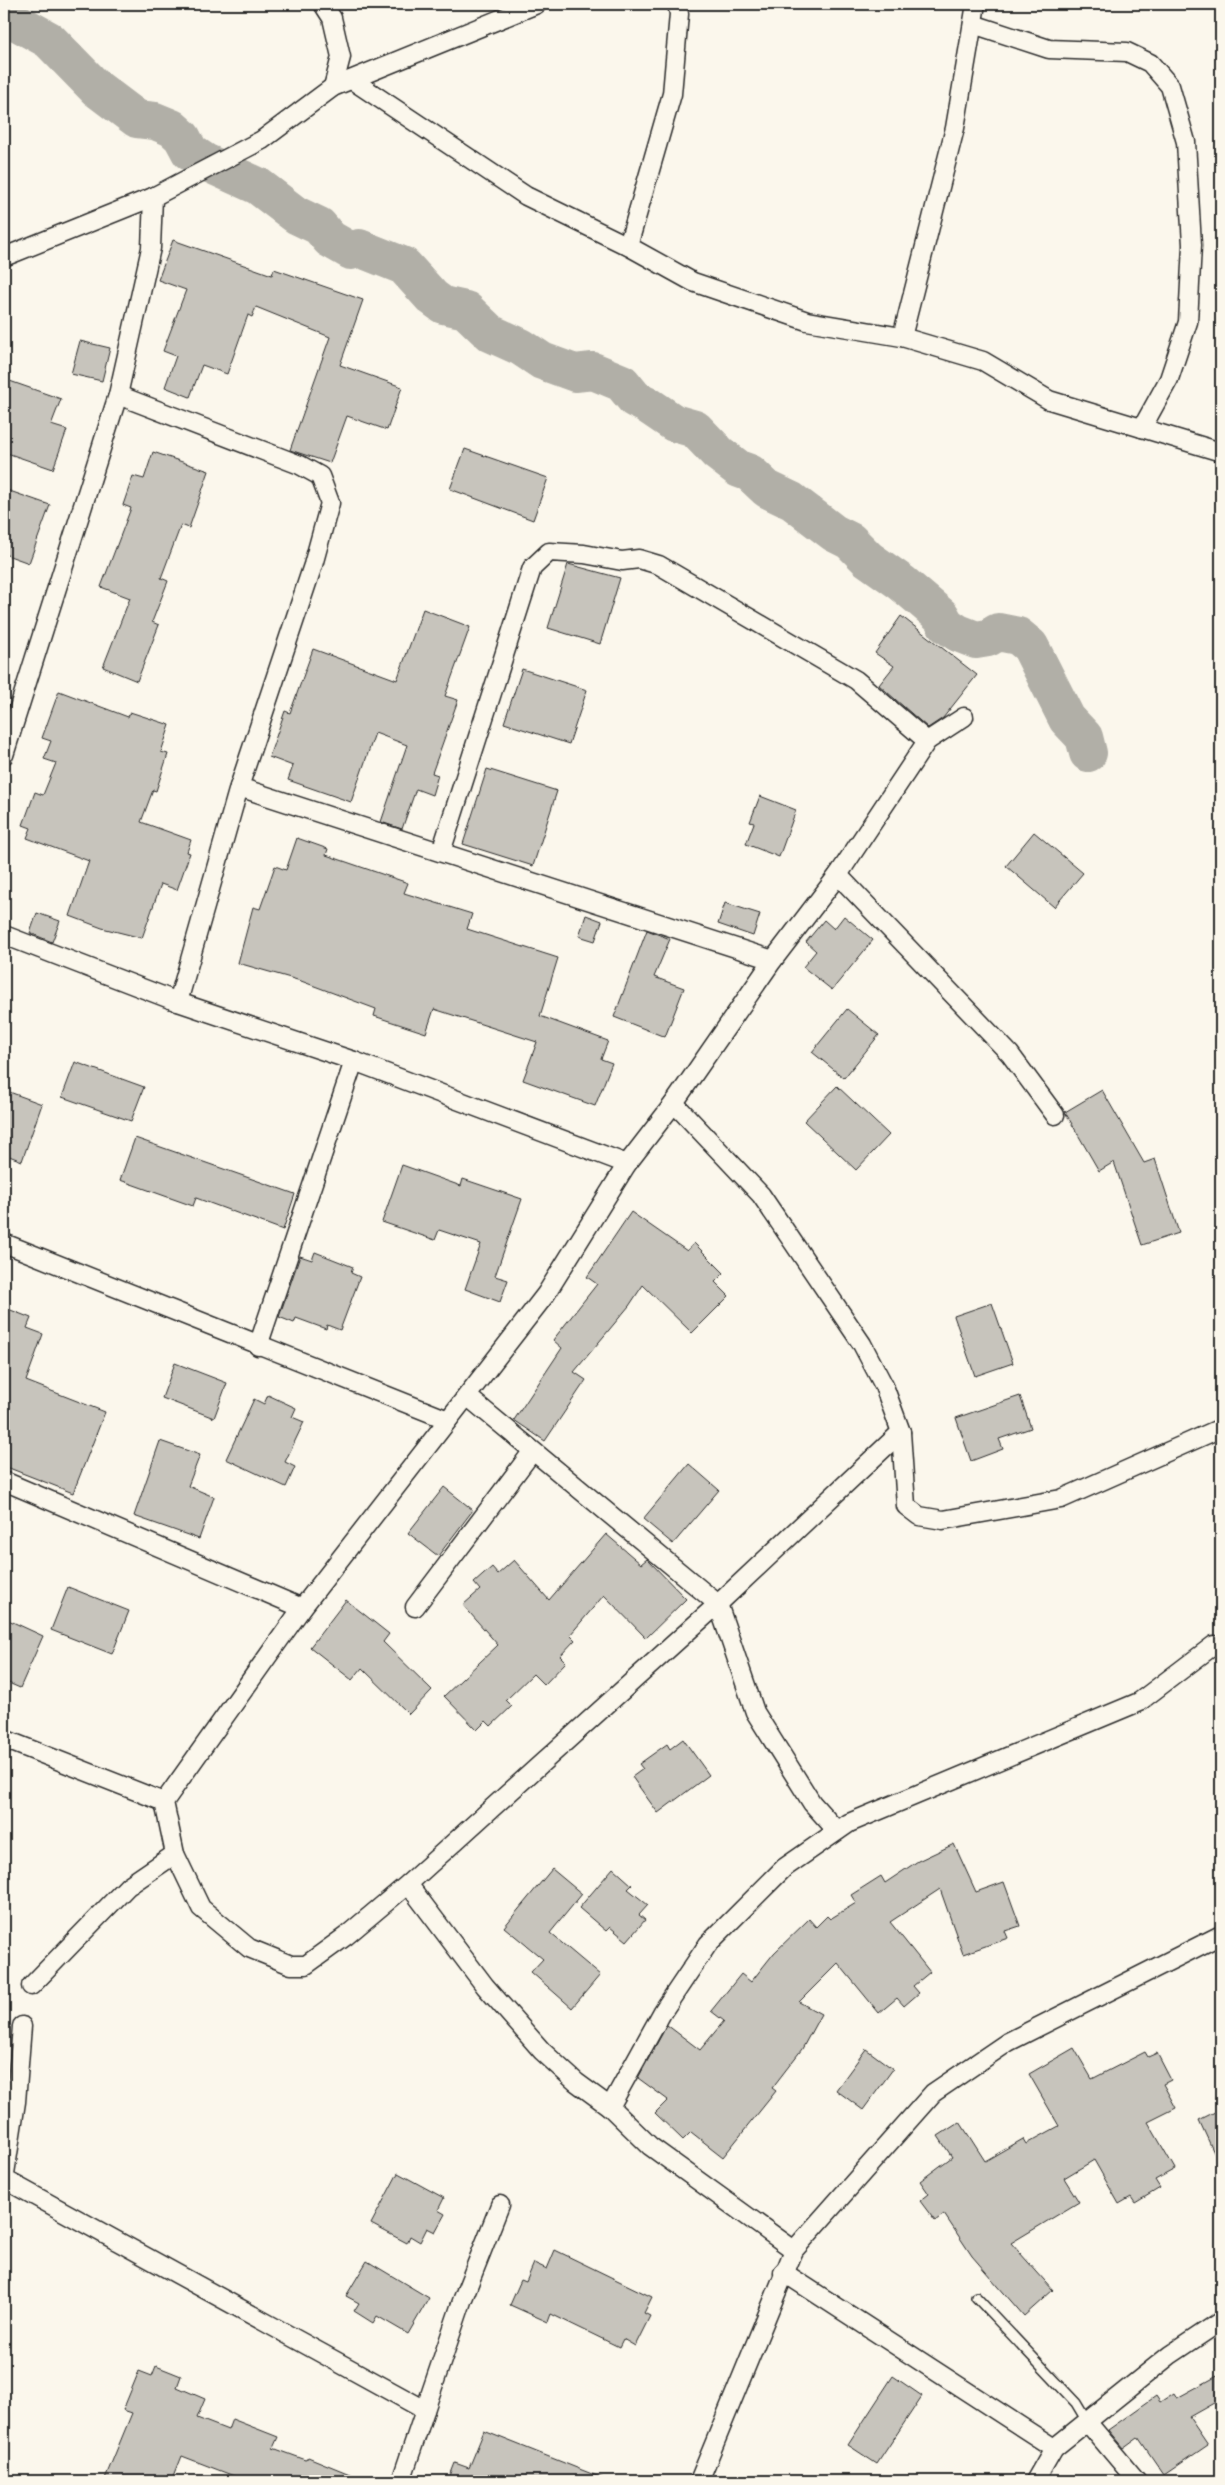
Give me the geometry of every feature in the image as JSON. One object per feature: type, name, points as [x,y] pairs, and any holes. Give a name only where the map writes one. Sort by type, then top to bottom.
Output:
[{"type":"street","points":[[323,4],[332,18],[341,57],[333,87]]},
{"type":"street","points":[[4,257],[153,197],[262,140],[333,87],[537,4]]},
{"type":"street","points":[[628,246],[672,94],[679,14],[677,4]]},
{"type":"street","points":[[902,337],[955,128],[976,4]]},
{"type":"street","points":[[973,24],[1049,49],[1127,52],[1150,63],[1170,86],[1186,142],[1192,244],[1188,322],[1169,379],[1142,428]]},
{"type":"street","points":[[352,80],[526,196],[628,246],[693,282],[808,321],[902,337],[983,361],[1049,400],[1221,452]]},
{"type":"street","points":[[4,755],[118,395],[151,248],[153,197]]},
{"type":"street","points":[[118,395],[300,465],[320,476],[330,503],[313,565],[240,786],[178,1002]]},
{"type":"street","points":[[441,852],[532,568],[549,552],[584,554],[622,561],[639,559],[659,565],[856,680],[927,741]]},
{"type":"street","points":[[901,1432],[718,1604],[408,1884],[346,1936],[306,1965],[291,1966],[249,1948],[201,1908],[175,1854],[164,1802],[302,1608],[546,1294],[628,1164],[674,1103],[773,960],[838,875],[927,741],[964,717]]},
{"type":"street","points":[[240,786],[773,960]]},
{"type":"street","points":[[838,875],[1010,1054],[1055,1115]]},
{"type":"street","points":[[4,935],[178,1002],[354,1060],[628,1164]]},
{"type":"street","points":[[258,1346],[354,1060]]},
{"type":"street","points":[[674,1103],[762,1195],[862,1344],[884,1386],[901,1432],[906,1506],[919,1516],[942,1520],[1061,1499],[1221,1428]]},
{"type":"street","points":[[4,1243],[258,1346],[448,1420]]},
{"type":"street","points":[[467,1396],[532,1452],[718,1604],[755,1712],[808,1796],[838,1831]]},
{"type":"street","points":[[415,1607],[532,1452]]},
{"type":"street","points":[[4,1481],[302,1608]]},
{"type":"street","points":[[610,2107],[663,2011],[708,1944],[784,1868],[849,1823],[1139,1702],[1214,1645]]},
{"type":"street","points":[[4,1738],[164,1802]]},
{"type":"street","points":[[31,1986],[128,1886],[175,1854]]},
{"type":"street","points":[[408,1884],[485,1986],[542,2051],[576,2082],[610,2107],[650,2146],[794,2250]]},
{"type":"street","points":[[699,2481],[783,2272],[794,2250],[934,2093],[1008,2042],[1221,1935]]},
{"type":"street","points":[[22,2026],[16,2102],[4,2180],[425,2410]]},
{"type":"street","points":[[401,2481],[462,2301],[500,2205]]},
{"type":"street","points":[[783,2272],[1054,2448]]},
{"type":"street","points":[[1034,2481],[1054,2448],[1088,2423],[1170,2355],[1221,2321]]},
{"type":"street","points":[[1088,2423],[1136,2481]]},
{"type":"lane","points":[[976,2297],[1076,2403],[1088,2423]]},
{"type":"building","points":[[173,240],[272,275],[274,269],[363,300],[340,365],[402,387],[387,430],[347,416],[330,463],[290,450],[330,337],[256,307],[252,317],[248,315],[227,374],[202,365],[190,397],[165,387],[176,356],[163,351],[186,290],[158,280]]},
{"type":"building","points":[[80,341],[110,348],[102,381],[71,374]]},
{"type":"building","points":[[4,379],[61,399],[51,425],[67,430],[53,469],[4,452]]},
{"type":"building","points":[[465,449],[548,478],[533,520],[450,489]]},
{"type":"building","points":[[153,452],[209,471],[189,528],[181,525],[161,578],[168,581],[152,622],[159,625],[137,681],[103,667],[130,598],[101,587],[131,508],[123,505],[133,476],[144,479]]},
{"type":"building","points":[[4,489],[50,505],[29,563],[4,554]]},
{"type":"building","points":[[568,564],[620,578],[600,644],[548,628]]},
{"type":"building","points":[[423,609],[470,627],[445,696],[458,700],[432,773],[438,775],[432,795],[416,789],[402,829],[381,822],[407,745],[375,733],[351,802],[288,780],[293,766],[269,757],[285,711],[290,713],[313,649],[397,680]]},
{"type":"building","points":[[901,616],[977,675],[943,718],[928,728],[879,685],[894,666],[875,653]]},
{"type":"building","points":[[522,669],[587,690],[569,744],[504,723]]},
{"type":"building","points":[[59,691],[128,717],[130,712],[170,725],[161,752],[168,754],[156,791],[153,790],[141,822],[191,840],[187,852],[190,853],[177,890],[161,884],[142,938],[102,928],[70,916],[89,861],[27,838],[31,828],[23,825],[35,792],[43,795],[56,763],[44,759],[51,741],[42,738]]},
{"type":"building","points":[[487,769],[557,791],[533,866],[463,844]]},
{"type":"building","points":[[760,796],[796,810],[779,857],[746,844],[754,823],[750,822]]},
{"type":"building","points":[[1034,832],[1083,873],[1054,907],[1006,866]]},
{"type":"building","points":[[297,838],[328,849],[326,855],[408,883],[404,893],[472,914],[467,929],[558,958],[540,1016],[608,1041],[601,1059],[612,1063],[595,1106],[523,1080],[537,1042],[434,1009],[426,1033],[374,1016],[376,1009],[301,981],[238,963],[253,907],[260,909],[275,866],[286,870]]},
{"type":"building","points":[[725,903],[760,914],[753,936],[718,924]]},
{"type":"building","points":[[37,913],[60,921],[52,942],[30,933]]},
{"type":"building","points":[[586,915],[602,921],[595,941],[579,936]]},
{"type":"building","points":[[844,916],[873,940],[832,990],[803,967],[816,951],[806,942],[824,920],[834,929]]},
{"type":"building","points":[[647,930],[670,939],[654,977],[684,988],[665,1037],[614,1017]]},
{"type":"building","points":[[847,1009],[879,1035],[844,1078],[812,1052]]},
{"type":"building","points":[[75,1062],[144,1087],[131,1121],[62,1097]]},
{"type":"building","points":[[837,1086],[889,1135],[856,1170],[804,1121]]},
{"type":"building","points":[[4,1090],[42,1104],[22,1161],[4,1154]]},
{"type":"building","points":[[1102,1090],[1144,1163],[1155,1159],[1179,1233],[1142,1245],[1114,1162],[1099,1171],[1065,1112]]},
{"type":"building","points":[[135,1138],[295,1194],[283,1230],[196,1198],[193,1206],[120,1180]]},
{"type":"building","points":[[402,1165],[461,1186],[463,1179],[522,1199],[495,1276],[508,1280],[500,1302],[465,1289],[481,1244],[439,1230],[435,1240],[382,1222]]},
{"type":"building","points":[[631,1212],[687,1251],[694,1243],[724,1273],[715,1282],[729,1296],[692,1333],[643,1285],[629,1306],[574,1372],[586,1380],[545,1441],[514,1420],[562,1348],[553,1340],[597,1284],[587,1277]]},
{"type":"building","points":[[315,1252],[353,1267],[351,1273],[360,1277],[340,1330],[327,1325],[326,1329],[296,1318],[294,1323],[279,1317],[300,1256],[312,1260]]},
{"type":"building","points":[[992,1303],[1013,1363],[975,1376],[954,1316]]},
{"type":"building","points":[[8,1309],[31,1318],[27,1328],[43,1334],[26,1381],[105,1412],[73,1493],[4,1466],[4,1320]]},
{"type":"building","points":[[175,1363],[227,1383],[214,1418],[162,1398]]},
{"type":"building","points":[[268,1395],[296,1408],[292,1417],[304,1422],[285,1462],[295,1467],[286,1487],[226,1459],[254,1399],[264,1404]]},
{"type":"building","points":[[1020,1396],[1031,1428],[999,1439],[1003,1449],[971,1461],[956,1418]]},
{"type":"building","points":[[160,1441],[200,1455],[188,1486],[214,1497],[199,1539],[134,1516]]},
{"type":"building","points":[[689,1464],[719,1490],[673,1544],[643,1519]]},
{"type":"building","points":[[444,1487],[473,1510],[438,1556],[408,1533]]},
{"type":"building","points":[[606,1534],[641,1564],[647,1559],[686,1599],[646,1638],[604,1595],[570,1635],[575,1640],[560,1656],[566,1662],[544,1685],[533,1674],[506,1700],[512,1706],[491,1726],[486,1721],[477,1730],[444,1696],[498,1645],[463,1605],[480,1590],[474,1583],[492,1567],[498,1574],[514,1560],[549,1600]]},
{"type":"building","points":[[68,1587],[129,1611],[112,1654],[51,1630]]},
{"type":"building","points":[[346,1600],[389,1634],[383,1642],[432,1690],[409,1714],[362,1668],[352,1680],[310,1647]]},
{"type":"building","points":[[4,1618],[43,1636],[20,1688],[4,1681]]},
{"type":"building","points":[[683,1739],[709,1775],[658,1813],[632,1777],[643,1769],[639,1764],[667,1744],[670,1749]]},
{"type":"building","points":[[954,1844],[976,1892],[1004,1882],[1020,1926],[1005,1931],[1008,1938],[963,1954],[940,1889],[890,1922],[930,1972],[913,1986],[919,1993],[904,2006],[897,1998],[879,2013],[838,1963],[799,2002],[821,2014],[802,2049],[772,2088],[776,2091],[723,2157],[691,2132],[683,2140],[655,2113],[668,2100],[638,2078],[667,2025],[700,2050],[724,2021],[711,2011],[741,1974],[751,1982],[774,1953],[809,1919],[816,1927],[827,1916],[830,1919],[856,1903],[851,1895],[881,1876],[885,1883],[918,1861]]},
{"type":"building","points":[[613,1868],[632,1885],[628,1889],[648,1905],[639,1915],[645,1920],[627,1941],[610,1927],[606,1931],[579,1908]]},
{"type":"building","points":[[552,1869],[582,1894],[550,1933],[600,1975],[572,2008],[531,1972],[543,1959],[504,1927]]},
{"type":"building","points":[[1074,2048],[1092,2079],[1145,2052],[1148,2057],[1157,2053],[1171,2080],[1163,2084],[1176,2108],[1148,2122],[1175,2169],[1155,2180],[1160,2188],[1135,2203],[1131,2197],[1119,2204],[1094,2160],[1064,2178],[1079,2202],[1011,2243],[1053,2290],[1024,2316],[972,2256],[944,2214],[935,2221],[920,2201],[929,2194],[920,2181],[952,2157],[938,2136],[960,2122],[985,2161],[1023,2139],[1026,2144],[1059,2126],[1029,2074]]},
{"type":"building","points":[[866,2049],[893,2069],[863,2110],[836,2090]]},
{"type":"building","points":[[1221,2109],[1221,2168],[1199,2120]]},
{"type":"building","points":[[398,2173],[444,2198],[438,2210],[445,2214],[435,2232],[427,2228],[420,2242],[410,2236],[407,2243],[371,2224]]},
{"type":"building","points":[[555,2250],[652,2297],[644,2313],[650,2316],[635,2346],[623,2339],[619,2347],[551,2314],[548,2322],[510,2305],[521,2280],[526,2282],[534,2263],[547,2269]]},
{"type":"building","points":[[367,2261],[429,2298],[408,2334],[377,2316],[373,2323],[354,2311],[359,2303],[346,2296]]},
{"type":"building","points":[[156,2366],[181,2376],[177,2387],[205,2399],[197,2418],[228,2430],[232,2419],[278,2437],[273,2448],[306,2460],[308,2457],[367,2481],[247,2481],[182,2456],[172,2481],[104,2481],[132,2413],[123,2410],[139,2371],[152,2376]]},
{"type":"building","points":[[1221,2374],[1221,2399],[1189,2417],[1208,2445],[1164,2475],[1138,2437],[1123,2448],[1108,2430],[1156,2396],[1160,2402],[1174,2393],[1177,2398]]},
{"type":"building","points":[[893,2376],[922,2396],[877,2464],[848,2445]]},
{"type":"building","points":[[484,2431],[607,2480],[448,2481],[455,2463],[469,2468]]},
{"type":"waterway","points":[[4,15],[49,40],[96,88],[137,119],[155,121],[172,128],[182,137],[190,152],[205,162],[258,186],[296,215],[319,226],[330,239],[351,251],[359,248],[404,266],[432,297],[443,305],[466,310],[490,333],[521,347],[542,361],[575,373],[593,371],[622,383],[635,399],[646,404],[674,423],[695,429],[718,453],[739,469],[750,473],[767,489],[792,501],[834,533],[850,541],[868,559],[902,583],[941,616],[946,625],[958,633],[976,640],[988,638],[998,632],[1018,636],[1030,646],[1067,719],[1084,737],[1088,753]]}]
